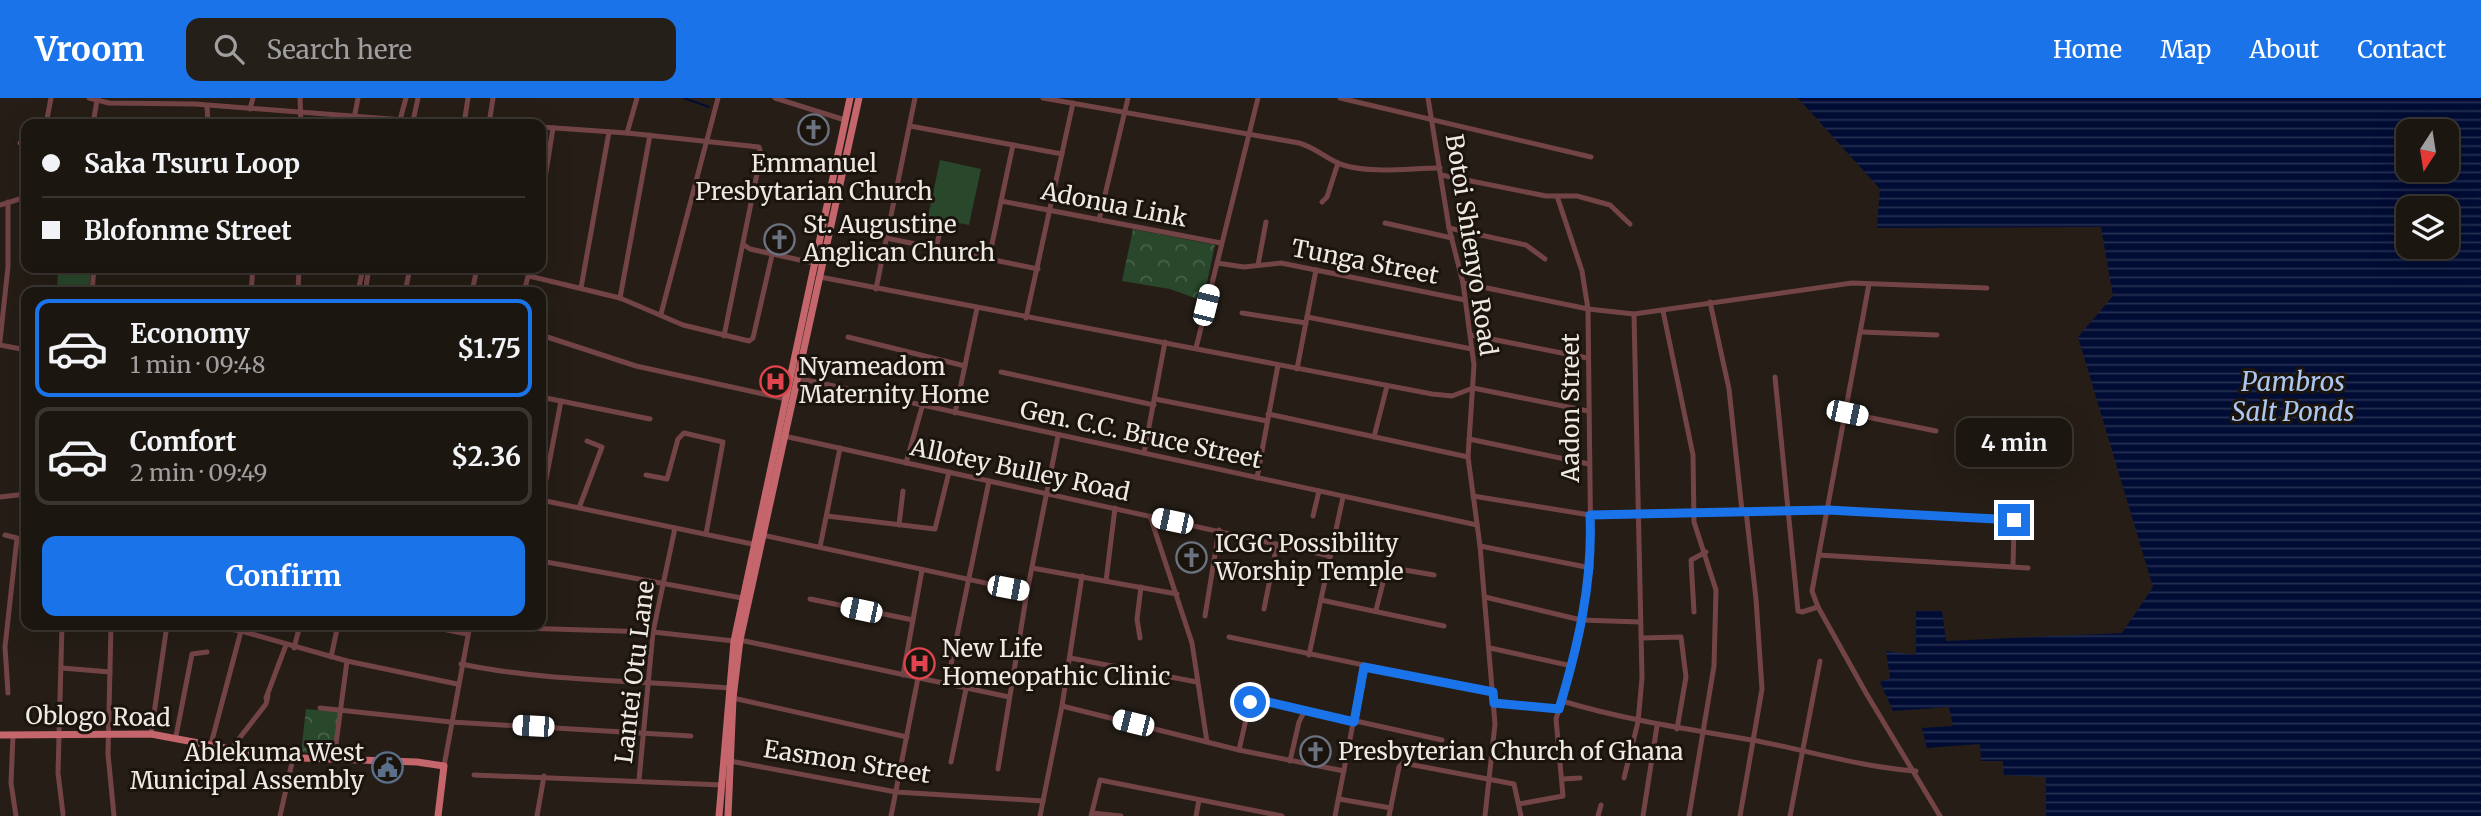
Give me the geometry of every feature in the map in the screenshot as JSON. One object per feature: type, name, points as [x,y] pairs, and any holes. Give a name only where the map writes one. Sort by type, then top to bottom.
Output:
[{"type":"main road","points":[[728,816],[733,698],[742,598],[762,535],[820,277],[850,98]]},
{"type":"main road","points":[[719,816],[728,688],[737,641],[786,399],[859,98]]},
{"type":"main road","name":"Oblogo Road","points":[[0,734],[151,734],[176,736],[231,749],[293,758],[444,766]]},
{"type":"main road","points":[[438,816],[444,766]]},
{"type":"street","points":[[47,119],[51,98]]},
{"type":"street","points":[[89,98],[196,101],[207,106],[301,113],[340,119]]},
{"type":"street","points":[[250,109],[253,98]]},
{"type":"street","points":[[300,98],[301,119]]},
{"type":"street","points":[[353,119],[358,98]]},
{"type":"street","points":[[405,98],[410,119]]},
{"type":"street","points":[[411,119],[418,98]]},
{"type":"street","points":[[465,119],[468,98]]},
{"type":"street","points":[[490,119],[493,98]]},
{"type":"street","points":[[627,133],[637,98]]},
{"type":"street","points":[[661,314],[718,98]]},
{"type":"street","points":[[775,98],[845,120]]},
{"type":"street","points":[[876,289],[915,98]]},
{"type":"street","points":[[1043,98],[1249,133],[1314,147],[1338,163],[1382,169],[1441,171],[1557,196],[1577,196],[1610,205],[1630,224]]},
{"type":"street","points":[[1098,220],[1128,98]]},
{"type":"street","points":[[1196,348],[1258,98]]},
{"type":"street","points":[[1340,98],[1591,157]]},
{"type":"street","name":"Botoi Shienyo Road","points":[[1428,98],[1449,228],[1463,283],[1471,335],[1473,388],[1468,457],[1480,546],[1494,703],[1485,816]]},
{"type":"street","points":[[94,119],[97,99]]},
{"type":"street","points":[[1026,318],[1073,103]]},
{"type":"street","points":[[207,106],[208,119]]},
{"type":"street","points":[[910,126],[1062,154]]},
{"type":"street","points":[[546,127],[759,147],[761,154],[724,336]]},
{"type":"street","points":[[546,172],[553,128]]},
{"type":"street","points":[[581,288],[609,132]]},
{"type":"street","points":[[620,299],[650,135]]},
{"type":"street","points":[[989,258],[1013,145]]},
{"type":"street","points":[[1322,202],[1327,197],[1338,163]]},
{"type":"street","name":"Aadon Street","points":[[1519,804],[1563,796],[1556,725],[1572,666],[1591,568],[1588,309],[1577,253],[1557,196]]},
{"type":"street","points":[[0,205],[21,198]]},
{"type":"street","name":"Adonua Link","points":[[1001,201],[1221,243]]},
{"type":"street","points":[[8,202],[8,267],[0,343],[21,349]]},
{"type":"street","points":[[1258,265],[1266,222]]},
{"type":"street","points":[[936,248],[942,223]]},
{"type":"street","points":[[1385,223],[1452,239]]},
{"type":"street","points":[[1449,228],[1526,245],[1545,259]]},
{"type":"street","points":[[886,238],[1038,269]]},
{"type":"street","points":[[744,244],[750,249],[820,265]]},
{"type":"street","points":[[529,276],[620,299],[683,325],[751,341],[772,255]]},
{"type":"street","name":"Tunga Street","points":[[1217,263],[1240,267],[1278,263],[1465,300]]},
{"type":"street","points":[[1297,369],[1316,270]]},
{"type":"street","points":[[526,287],[529,273]]},
{"type":"street","points":[[820,277],[1444,396],[1473,388],[1588,411]]},
{"type":"street","points":[[1463,283],[1588,309],[1634,314],[1710,302],[1869,284],[1987,288]]},
{"type":"street","points":[[1869,284],[1812,589],[1818,607],[1940,816]]},
{"type":"street","points":[[1710,302],[1729,389],[1756,599],[1762,689],[1740,816]]},
{"type":"street","points":[[955,413],[977,308]]},
{"type":"street","points":[[1663,311],[1692,442],[1693,513],[1716,590],[1714,666],[1689,816]]},
{"type":"street","points":[[1242,313],[1307,320],[1472,349]]},
{"type":"street","points":[[1624,778],[1638,722],[1642,678],[1637,515],[1640,489],[1634,314]]},
{"type":"street","points":[[1862,332],[1937,335]]},
{"type":"street","points":[[1471,335],[1587,358]]},
{"type":"street","points":[[546,337],[636,366],[786,399]]},
{"type":"street","points":[[848,337],[965,366]]},
{"type":"street","points":[[1144,453],[1165,342]]},
{"type":"street","points":[[1257,478],[1278,365]]},
{"type":"street","points":[[1001,372],[1267,422]]},
{"type":"street","points":[[1775,377],[1798,611],[1818,607]]},
{"type":"street","name":"Gen. C.C. Bruce Street","points":[[797,378],[1477,525]]},
{"type":"street","points":[[1374,437],[1387,386]]},
{"type":"street","points":[[546,398],[650,419]]},
{"type":"street","points":[[546,475],[561,401]]},
{"type":"street","points":[[906,463],[922,407]]},
{"type":"street","points":[[1847,413],[1936,431]]},
{"type":"street","points":[[1268,414],[1468,457]]},
{"type":"street","points":[[646,475],[667,479],[678,439],[684,433],[723,442],[706,534]]},
{"type":"street","name":"Allotey Bulley Road","points":[[784,436],[1330,556]]},
{"type":"street","points":[[998,769],[1027,592],[1058,436]]},
{"type":"street","points":[[1469,439],[1589,464]]},
{"type":"street","points":[[579,508],[602,447],[587,441]]},
{"type":"street","points":[[820,548],[840,448]]},
{"type":"street","points":[[827,516],[937,527],[949,472]]},
{"type":"street","points":[[947,684],[971,581],[989,481]]},
{"type":"street","points":[[899,525],[903,491]]},
{"type":"street","points":[[1313,516],[1319,491]]},
{"type":"street","points":[[0,497],[21,495]]},
{"type":"street","points":[[1473,496],[1590,515],[1828,510],[2011,518],[2014,524],[2013,567]]},
{"type":"street","points":[[1309,655],[1343,497]]},
{"type":"street","points":[[546,501],[757,545]]},
{"type":"street","points":[[1106,581],[1115,508]]},
{"type":"street","points":[[1150,516],[1192,643],[1207,743]]},
{"type":"street","name":"Lantei Otu Lane","points":[[639,780],[646,681],[653,632],[675,528]]},
{"type":"street","points":[[1205,616],[1219,530]]},
{"type":"street","points":[[5,535],[17,538],[3,647],[8,693]]},
{"type":"street","points":[[762,535],[1027,592]]},
{"type":"street","points":[[1264,609],[1277,544]]},
{"type":"street","points":[[1480,546],[1591,568]]},
{"type":"street","points":[[1694,612],[1691,560],[1706,552]]},
{"type":"street","points":[[1819,555],[2028,568]]},
{"type":"street","points":[[546,562],[742,598]]},
{"type":"street","points":[[1376,610],[1387,566],[1434,575]]},
{"type":"street","points":[[1032,568],[1177,594]]},
{"type":"street","points":[[903,675],[922,570]]},
{"type":"street","points":[[1040,816],[1062,706],[1082,576]]},
{"type":"street","points":[[1140,638],[1137,619],[1141,587]]},
{"type":"street","points":[[1485,597],[1581,620],[1640,622]]},
{"type":"street","points":[[810,599],[913,620]]},
{"type":"street","points":[[1321,600],[1444,626]]},
{"type":"street","points":[[546,627],[653,632],[737,641],[1009,697]]},
{"type":"street","points":[[62,630],[58,773],[63,814]]},
{"type":"street","points":[[111,630],[107,734],[114,816]]},
{"type":"street","points":[[151,734],[166,630]]},
{"type":"street","points":[[237,630],[347,661],[457,684]]},
{"type":"street","points":[[294,648],[299,630]]},
{"type":"street","points":[[331,657],[337,630]]},
{"type":"street","points":[[447,630],[467,634]]},
{"type":"street","points":[[444,766],[468,630]]},
{"type":"street","points":[[211,744],[241,631]]},
{"type":"street","points":[[1229,637],[1493,692]]},
{"type":"street","points":[[1641,638],[1681,637],[1686,677],[1677,729]]},
{"type":"street","points":[[231,749],[266,704],[286,645]]},
{"type":"street","points":[[1490,648],[1572,666]]},
{"type":"street","points":[[176,736],[192,653],[207,652]]},
{"type":"street","points":[[1070,658],[1197,682]]},
{"type":"street","points":[[334,759],[347,661]]},
{"type":"street","points":[[1790,816],[1820,662]]},
{"type":"street","points":[[461,664],[527,676],[646,681],[728,688]]},
{"type":"street","points":[[1335,816],[1364,667]]},
{"type":"street","points":[[62,668],[110,672]]},
{"type":"street","points":[[891,816],[918,678]]},
{"type":"street","points":[[951,762],[966,689]]},
{"type":"street","points":[[733,698],[907,737]]},
{"type":"street","points":[[1239,750],[1252,699],[1442,740]]},
{"type":"street","points":[[1562,701],[1657,726],[1754,740],[1879,768],[1916,771]]},
{"type":"street","points":[[1494,703],[1559,709]]},
{"type":"street","points":[[1062,706],[1207,743],[1344,771]]},
{"type":"street","points":[[320,708],[451,722],[691,736]]},
{"type":"street","points":[[1290,761],[1299,722],[1305,710]]},
{"type":"street","points":[[1643,816],[1657,726]]},
{"type":"street","points":[[13,735],[11,783],[16,816]]},
{"type":"street","points":[[280,816],[293,758]]},
{"type":"street","name":"Easmon Street","points":[[730,761],[895,792],[1043,801]]},
{"type":"street","points":[[1389,816],[1399,767],[1403,763],[1516,785],[1521,816]]},
{"type":"street","points":[[474,775],[723,785]]},
{"type":"street","points":[[537,816],[544,776]]},
{"type":"street","points":[[1563,779],[1580,778]]},
{"type":"street","points":[[1121,816],[1091,814],[1100,780],[1282,816]]},
{"type":"street","points":[[1339,799],[1391,808]]},
{"type":"street","points":[[1196,816],[1199,800]]},
{"type":"street","points":[[1598,816],[1601,806]]},
{"type":"green space","points":[[940,160],[981,169],[969,225],[928,217]]},
{"type":"green space","points":[[1133,229],[1215,245],[1203,301],[1170,289],[1122,281]]},
{"type":"green space","points":[[58,273],[91,273],[89,287],[57,287]]},
{"type":"green space","points":[[306,709],[339,712],[334,756],[301,752]]},
{"type":"water","name":"Pambros Salt Ponds","points":[[1798,98],[2481,98],[2481,816],[2046,816],[2046,777],[2004,775],[2003,761],[1981,761],[1980,744],[1927,748],[1922,728],[1953,726],[1949,707],[1893,711],[1880,682],[1890,678],[1886,651],[1916,655],[1916,611],[1942,611],[1946,641],[2122,633],[2153,587],[2078,337],[2113,296],[2101,227],[1877,228],[1880,189]]},
{"type":"waterway","points":[[684,98],[709,107]]},
{"type":"waterway","points":[[363,287],[364,283]]},
{"type":"place","name":"Emmanuel Presbytarian Church","points":[[814,130]]},
{"type":"place","name":"St. Augustine Anglican Church","points":[[780,239]]},
{"type":"place","name":"Nyameadom Maternity Home","points":[[776,381]]},
{"type":"place","name":"ICGC Possibility Worship Temple","points":[[1192,558]]},
{"type":"place","name":"New Life Homeopathic Clinic","points":[[919,663]]},
{"type":"place","name":"Presbyterian Church of Ghana","points":[[1315,752]]},
{"type":"place","name":"Ablekuma West Municipal Assembly","points":[[387,767]]},
{"type":"route","points":[[1250,702],[1256,699],[1354,722],[1364,667],[1493,692],[1494,703],[1559,709],[1572,666],[1591,568],[1590,515],[1828,510],[2014,520]]}]
